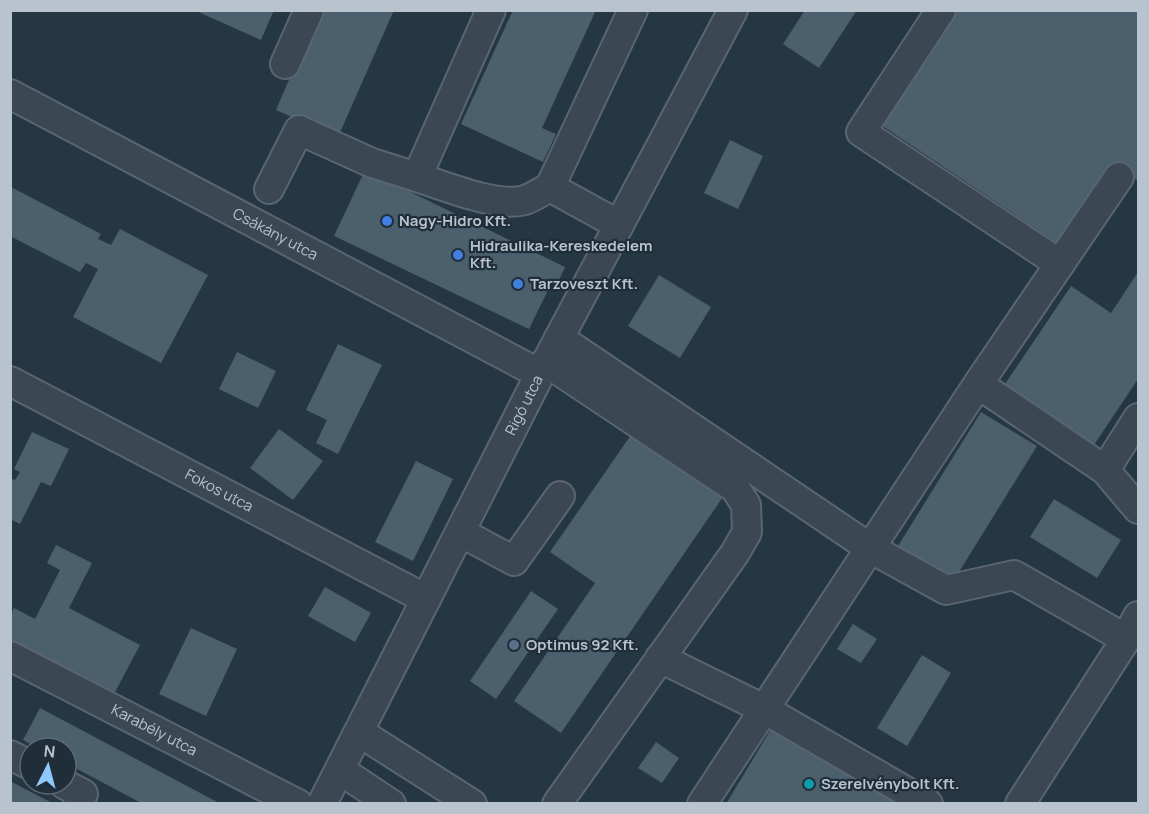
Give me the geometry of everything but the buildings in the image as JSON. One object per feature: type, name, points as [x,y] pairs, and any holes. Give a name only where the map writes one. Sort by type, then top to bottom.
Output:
[{"type":"street","points":[[285,64],[309,10]]},
{"type":"street","points":[[417,177],[491,10]]},
{"type":"street","points":[[269,189],[299,130],[372,163],[451,188],[503,202],[524,200],[550,187],[633,10]]},
{"type":"street","name":"Rigó utca","points":[[322,804],[548,358],[733,10]]},
{"type":"street","points":[[941,10],[861,132],[1060,264]]},
{"type":"street","name":"Csákány utca","points":[[10,94],[548,358]]},
{"type":"street","points":[[702,804],[978,384],[1119,177]]},
{"type":"street","points":[[550,187],[619,225]]},
{"type":"street","points":[[548,358],[870,548],[946,590],[1014,575],[1132,628],[1020,804]]},
{"type":"street","points":[[548,358],[735,488],[746,505],[747,532],[735,553],[557,804]]},
{"type":"street","name":"Fokos utca","points":[[10,381],[426,599]]},
{"type":"street","points":[[978,384],[1105,470],[1138,509]]},
{"type":"street","points":[[1105,470],[1138,417]]},
{"type":"street","points":[[460,532],[514,561],[560,496]]},
{"type":"street","name":"Karabély utca","points":[[10,656],[298,804]]},
{"type":"street","points":[[660,658],[764,709],[928,804]]},
{"type":"street","points":[[359,732],[472,804]]},
{"type":"street","points":[[340,770],[391,804]]},
{"type":"street","points":[[78,791],[83,794],[78,804]]},
{"type":"place","name":"Nagy-Hidro Kft.","points":[[387,221]]},
{"type":"place","name":"Hidraulika-Kereskedelem Kft.","points":[[458,255]]},
{"type":"place","name":"Tarzoveszt Kft.","points":[[518,284]]},
{"type":"place","name":"Optimus 92 Kft.","points":[[514,645]]},
{"type":"place","name":"Szerelvénybolt Kft.","points":[[809,784]]}]
